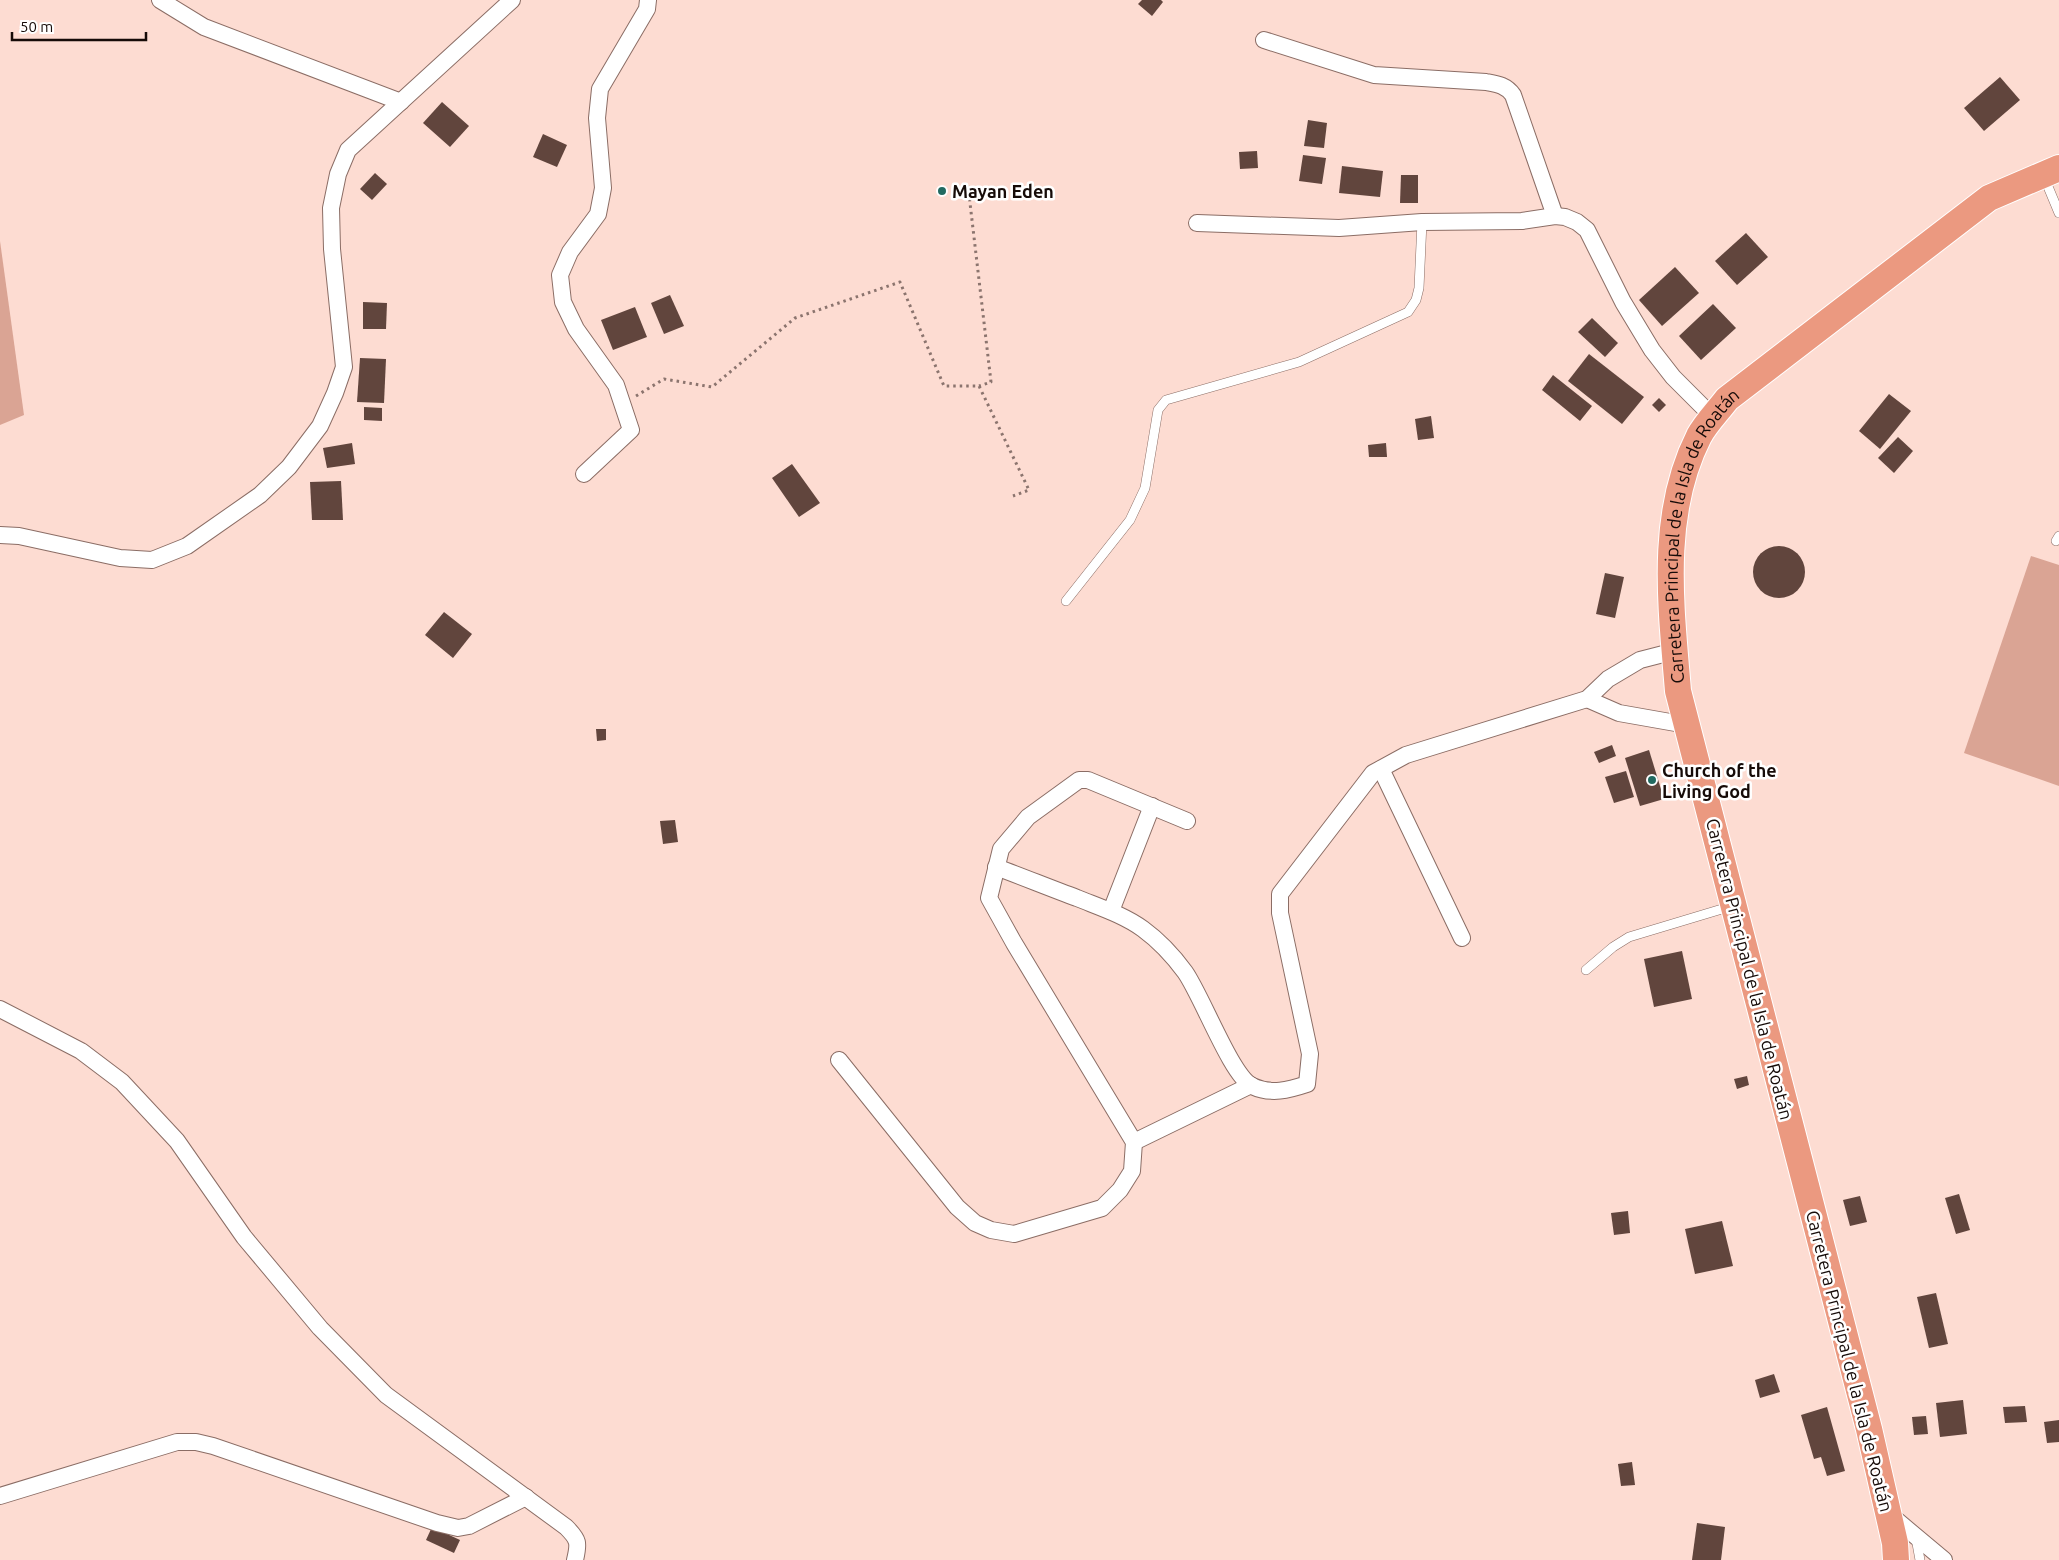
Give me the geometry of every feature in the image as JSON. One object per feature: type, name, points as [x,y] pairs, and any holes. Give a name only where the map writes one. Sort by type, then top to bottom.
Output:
[{"type":"main road","name":"Carretera Principal de la Isla de Roatán","points":[[1896,1560],[1895,1543],[1866,1420],[1678,691],[1670,597],[1672,530],[1683,472],[1700,434],[1727,399],[1989,198],[2051,171]]},
{"type":"street","points":[[160,0],[204,27],[401,102]]},
{"type":"street","points":[[0,535],[20,536],[120,558],[152,560],[187,546],[260,495],[289,467],[320,426],[344,367],[332,249],[331,208],[338,174],[348,150],[512,0]]},
{"type":"street","points":[[584,474],[631,430],[616,385],[576,329],[563,302],[560,275],[570,252],[598,214],[603,188],[598,118],[600,89],[647,9],[648,0]]},
{"type":"street","points":[[1264,40],[1374,75],[1486,82],[1502,85],[1509,89],[1513,95],[1554,216]]},
{"type":"street","points":[[1197,223],[1339,228],[1422,222],[1506,222],[1554,216],[1565,217],[1577,222],[1587,230],[1623,302],[1652,350],[1673,377],[1713,417]]},
{"type":"street","points":[[996,867],[1111,911],[1142,928],[1161,945],[1185,972],[1235,1068],[1251,1086],[1274,1092],[1307,1084],[1310,1054],[1280,913],[1280,894],[1373,773],[1406,755],[1587,699],[1608,679],[1640,660],[1675,651]]},
{"type":"street","points":[[1587,699],[1618,712],[1687,725]]},
{"type":"street","points":[[1381,769],[1462,938]]},
{"type":"street","points":[[839,1060],[957,1206],[975,1222],[991,1230],[1014,1234],[1102,1208],[1120,1190],[1132,1172],[1134,1142],[1014,944],[989,898],[1001,849],[1028,817],[1079,780],[1088,780],[1187,821]]},
{"type":"street","points":[[1111,911],[1152,806]]},
{"type":"street","points":[[0,1009],[80,1051],[122,1082],[177,1141],[244,1237],[320,1328],[386,1394],[526,1496],[575,1536],[578,1544],[575,1560]]},
{"type":"street","points":[[1134,1142],[1251,1086]]},
{"type":"street","points":[[0,1496],[177,1442],[196,1442],[213,1446],[437,1523],[458,1528],[469,1526],[526,1496]]},
{"type":"street","points":[[1888,1513],[1944,1560]]},
{"type":"lane","points":[[2051,171],[2059,213]]},
{"type":"lane","points":[[1066,601],[1130,520],[1145,488],[1158,410],[1166,400],[1299,362],[1408,312],[1416,300],[1419,288],[1422,222]]},
{"type":"lane","points":[[1586,970],[1613,946],[1629,937],[1734,906]]},
{"type":"lane","points":[[1915,1536],[1920,1560]]},
{"type":"path","points":[[623,405],[664,379],[712,387],[795,318],[900,282],[944,386],[979,386],[991,382],[968,186]]},
{"type":"path","points":[[979,386],[1029,490],[1013,496]]},
{"type":"shaded area","points":[[0,241],[24,415],[0,425]]},
{"type":"shaded area","points":[[2031,556],[2059,565],[2059,786],[1964,753]]},
{"type":"building","points":[[1142,0],[1161,0],[1163,2],[1152,16],[1138,4]]},
{"type":"building","points":[[2000,77],[2020,100],[1984,131],[1964,108]]},
{"type":"building","points":[[442,102],[469,126],[450,147],[423,123]]},
{"type":"building","points":[[1308,120],[1327,123],[1324,148],[1304,146]]},
{"type":"building","points":[[543,134],[567,145],[557,167],[533,157]]},
{"type":"building","points":[[1257,151],[1258,168],[1240,169],[1239,152]]},
{"type":"building","points":[[1303,155],[1326,158],[1322,184],[1299,181]]},
{"type":"building","points":[[1342,166],[1383,171],[1380,197],[1339,193]]},
{"type":"building","points":[[375,173],[387,184],[372,200],[360,189]]},
{"type":"building","points":[[1401,175],[1418,175],[1418,203],[1400,203]]},
{"type":"building","points":[[1746,233],[1768,257],[1737,285],[1715,261]]},
{"type":"building","points":[[1675,267],[1699,293],[1662,326],[1639,300]]},
{"type":"building","points":[[670,295],[684,326],[664,334],[651,303]]},
{"type":"building","points":[[363,302],[387,303],[386,329],[363,329]]},
{"type":"building","points":[[1713,304],[1736,328],[1701,360],[1679,336]]},
{"type":"building","points":[[635,307],[647,337],[613,350],[601,320]]},
{"type":"building","points":[[1592,318],[1618,343],[1605,357],[1578,332]]},
{"type":"building","points":[[1589,354],[1644,397],[1622,424],[1568,381]]},
{"type":"building","points":[[360,358],[386,359],[384,403],[357,402]]},
{"type":"building","points":[[1553,375],[1592,406],[1580,421],[1542,390]]},
{"type":"building","points":[[1889,394],[1911,411],[1880,449],[1859,431]]},
{"type":"building","points":[[1659,398],[1666,405],[1659,412],[1652,405]]},
{"type":"building","points":[[364,407],[382,408],[382,421],[364,420]]},
{"type":"building","points":[[1431,416],[1434,438],[1418,440],[1415,419]]},
{"type":"building","points":[[1898,437],[1913,451],[1894,473],[1878,458]]},
{"type":"building","points":[[352,443],[355,464],[327,468],[323,448]]},
{"type":"building","points":[[1386,443],[1387,457],[1369,457],[1368,445]]},
{"type":"building","points":[[792,464],[820,503],[799,517],[772,478]]},
{"type":"building","points":[[341,481],[343,520],[312,520],[310,482]]},
{"type":"building","points":[[1774,546],[1784,546],[1793,550],[1801,558],[1805,572],[1801,586],[1793,594],[1784,598],[1774,598],[1765,594],[1757,586],[1753,577],[1753,567],[1757,558],[1765,550]]},
{"type":"building","points":[[1605,573],[1624,577],[1615,618],[1596,614]]},
{"type":"building","points":[[444,612],[472,634],[453,658],[425,635]]},
{"type":"building","points":[[596,729],[606,729],[606,740],[597,741]]},
{"type":"building","points":[[1612,745],[1616,756],[1599,763],[1594,752]]},
{"type":"building","points":[[1649,750],[1664,799],[1640,806],[1625,758]]},
{"type":"building","points":[[1626,771],[1634,797],[1614,803],[1605,777]]},
{"type":"building","points":[[675,820],[678,842],[663,844],[660,821]]},
{"type":"building","points":[[1682,951],[1692,999],[1654,1007],[1644,959]]},
{"type":"building","points":[[1747,1076],[1749,1085],[1737,1089],[1734,1079]]},
{"type":"building","points":[[1959,1194],[1970,1230],[1956,1234],[1945,1198]]},
{"type":"building","points":[[1860,1196],[1867,1222],[1850,1226],[1843,1200]]},
{"type":"building","points":[[1628,1211],[1630,1233],[1614,1235],[1611,1213]]},
{"type":"building","points":[[1722,1221],[1733,1266],[1695,1274],[1685,1229]]},
{"type":"building","points":[[1936,1293],[1948,1344],[1929,1348],[1917,1297]]},
{"type":"building","points":[[1774,1374],[1780,1392],[1760,1398],[1755,1380]]},
{"type":"building","points":[[1963,1400],[1967,1434],[1940,1437],[1936,1403]]},
{"type":"building","points":[[2025,1406],[2027,1422],[2005,1423],[2003,1407]]},
{"type":"building","points":[[1827,1407],[1845,1471],[1827,1476],[1821,1457],[1814,1459],[1801,1415]]},
{"type":"building","points":[[1926,1416],[1928,1434],[1914,1435],[1912,1417]]},
{"type":"building","points":[[2059,1420],[2059,1442],[2047,1443],[2044,1422]]},
{"type":"building","points":[[1632,1462],[1635,1485],[1621,1486],[1618,1464]]},
{"type":"building","points":[[1697,1523],[1725,1527],[1721,1560],[1692,1560]]},
{"type":"building","points":[[432,1527],[460,1540],[454,1553],[426,1540]]},
{"type":"place","name":"Mayan Eden","points":[[942,191]]},
{"type":"place","name":"Church of the Living God","points":[[1652,780]]}]
